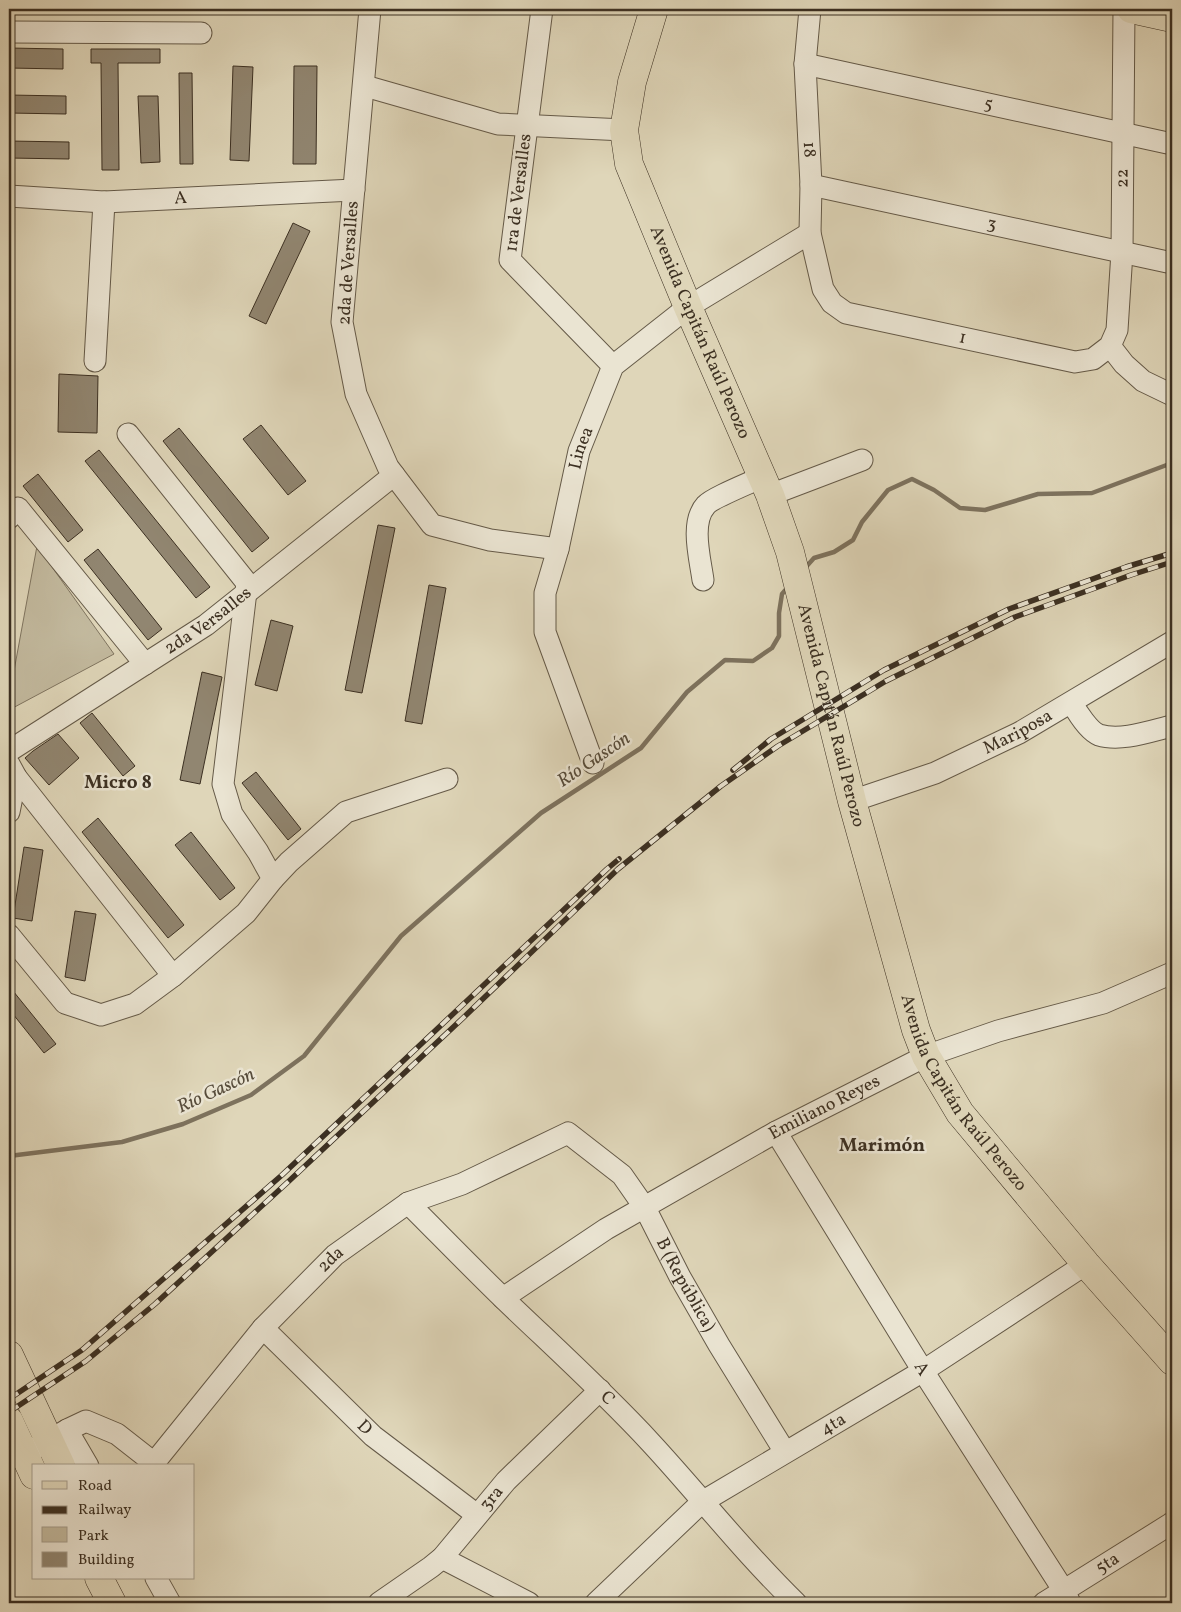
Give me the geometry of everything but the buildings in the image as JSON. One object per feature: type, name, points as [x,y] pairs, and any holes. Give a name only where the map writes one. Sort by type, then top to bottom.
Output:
[{"type":"main road","name":"Avenida Capitán Raúl Perozo","points":[[654,9],[632,82],[624,130],[629,164],[688,307],[766,486],[790,552],[852,801],[916,1030],[926,1056],[960,1113],[1086,1264],[1172,1361]]},
{"type":"main road","points":[[1131,9],[1172,18]]},
{"type":"main road","points":[[9,1355],[58,1435],[61,1464]]},
{"type":"main road","points":[[9,1421],[29,1465]]},
{"type":"main road","points":[[100,1580],[112,1603]]},
{"type":"street","name":"2da de Versalles","points":[[370,9],[342,322],[356,394],[388,466],[432,525],[490,540],[558,549]]},
{"type":"street","name":"1ra de Versalles","points":[[542,9],[510,260],[612,366]]},
{"type":"street","name":"18","points":[[810,9],[805,64],[811,185],[810,233],[823,289]]},
{"type":"street","name":"22","points":[[1110,346],[1117,330],[1122,252],[1124,9]]},
{"type":"street","points":[[9,32],[201,33]]},
{"type":"street","name":"5","points":[[805,64],[1172,144]]},
{"type":"street","points":[[364,86],[498,124],[624,130]]},
{"type":"street","name":"3","points":[[811,185],[1172,263]]},
{"type":"street","name":"A","points":[[9,196],[104,202],[354,190]]},
{"type":"street","points":[[95,361],[104,202]]},
{"type":"street","points":[[612,366],[688,307],[810,233]]},
{"type":"street","name":"1","points":[[823,289],[832,303],[846,313],[1076,362],[1093,358],[1110,346]]},
{"type":"street","points":[[1110,346],[1124,364],[1143,381],[1172,395]]},
{"type":"street","name":"Linea","points":[[593,763],[545,632],[545,594],[558,549],[579,451],[612,366]]},
{"type":"street","points":[[128,434],[246,583],[223,784],[232,814],[273,878]]},
{"type":"street","points":[[703,580],[697,520],[707,504],[862,460]]},
{"type":"street","name":"2da Versalles","points":[[9,751],[206,624],[394,475]]},
{"type":"street","points":[[9,518],[18,508],[145,664]]},
{"type":"street","name":"Mariposa","points":[[852,801],[935,773],[1019,733],[1172,642]]},
{"type":"street","points":[[1072,703],[1081,718],[1098,734],[1123,737],[1172,726]]},
{"type":"street","points":[[12,771],[173,976]]},
{"type":"street","points":[[9,812],[12,771]]},
{"type":"street","points":[[9,935],[65,1002],[101,1015],[135,1004],[173,976],[246,913],[273,878],[346,812],[448,779]]},
{"type":"street","name":"Emiliano Reyes","points":[[503,1298],[606,1229],[776,1132],[926,1056],[998,1031],[1103,1002],[1172,974]]},
{"type":"street","name":"A","points":[[776,1132],[923,1371],[1067,1597]]},
{"type":"street","name":"B (República)","points":[[568,1133],[622,1175],[645,1208],[680,1277],[784,1452]]},
{"type":"street","name":"2da","points":[[58,1435],[86,1421],[117,1434],[154,1463],[263,1328],[335,1255],[408,1203],[462,1184],[568,1133]]},
{"type":"street","name":"C","points":[[408,1203],[652,1443],[702,1502],[796,1603]]},
{"type":"street","name":"4ta","points":[[596,1603],[702,1502],[923,1371],[1086,1264]]},
{"type":"street","name":"D","points":[[263,1328],[373,1436],[477,1514]]},
{"type":"street","name":"3ra","points":[[380,1603],[442,1558],[506,1481],[600,1390]]},
{"type":"street","points":[[29,1465],[58,1435],[86,1464]]},
{"type":"street","name":"5ta","points":[[1044,1603],[1067,1597],[1172,1523]]},
{"type":"street","points":[[442,1558],[529,1603]]},
{"type":"street","points":[[157,1580],[170,1603]]},
{"type":"green space","points":[[37,546],[114,654],[9,710],[9,698]]},
{"type":"waterway","name":"Río Gascón","points":[[805,568],[814,558],[834,552],[853,540],[862,522],[888,490],[912,479],[934,490],[960,508],[985,510],[1038,494],[1092,493],[1172,463]]},
{"type":"waterway","name":"Río Gascón","points":[[9,1156],[122,1142],[183,1124],[251,1095],[304,1056],[401,936],[541,813],[641,748],[687,692],[725,660],[753,661],[772,648],[779,636],[779,613],[782,594],[788,587]]},
{"type":"railway","points":[[733,770],[771,739],[884,670],[1009,609],[1126,567],[1172,553]]},
{"type":"railway","points":[[9,1412],[86,1361],[155,1304],[463,1018],[618,869],[721,786],[778,746],[886,681],[1015,617],[1172,562]]},
{"type":"railway","points":[[9,1399],[82,1350],[282,1175],[619,859]]},
{"type":"district","name":"Micro 8","points":[[118,783]]},
{"type":"district","name":"Marimón","points":[[882,1146]]}]
